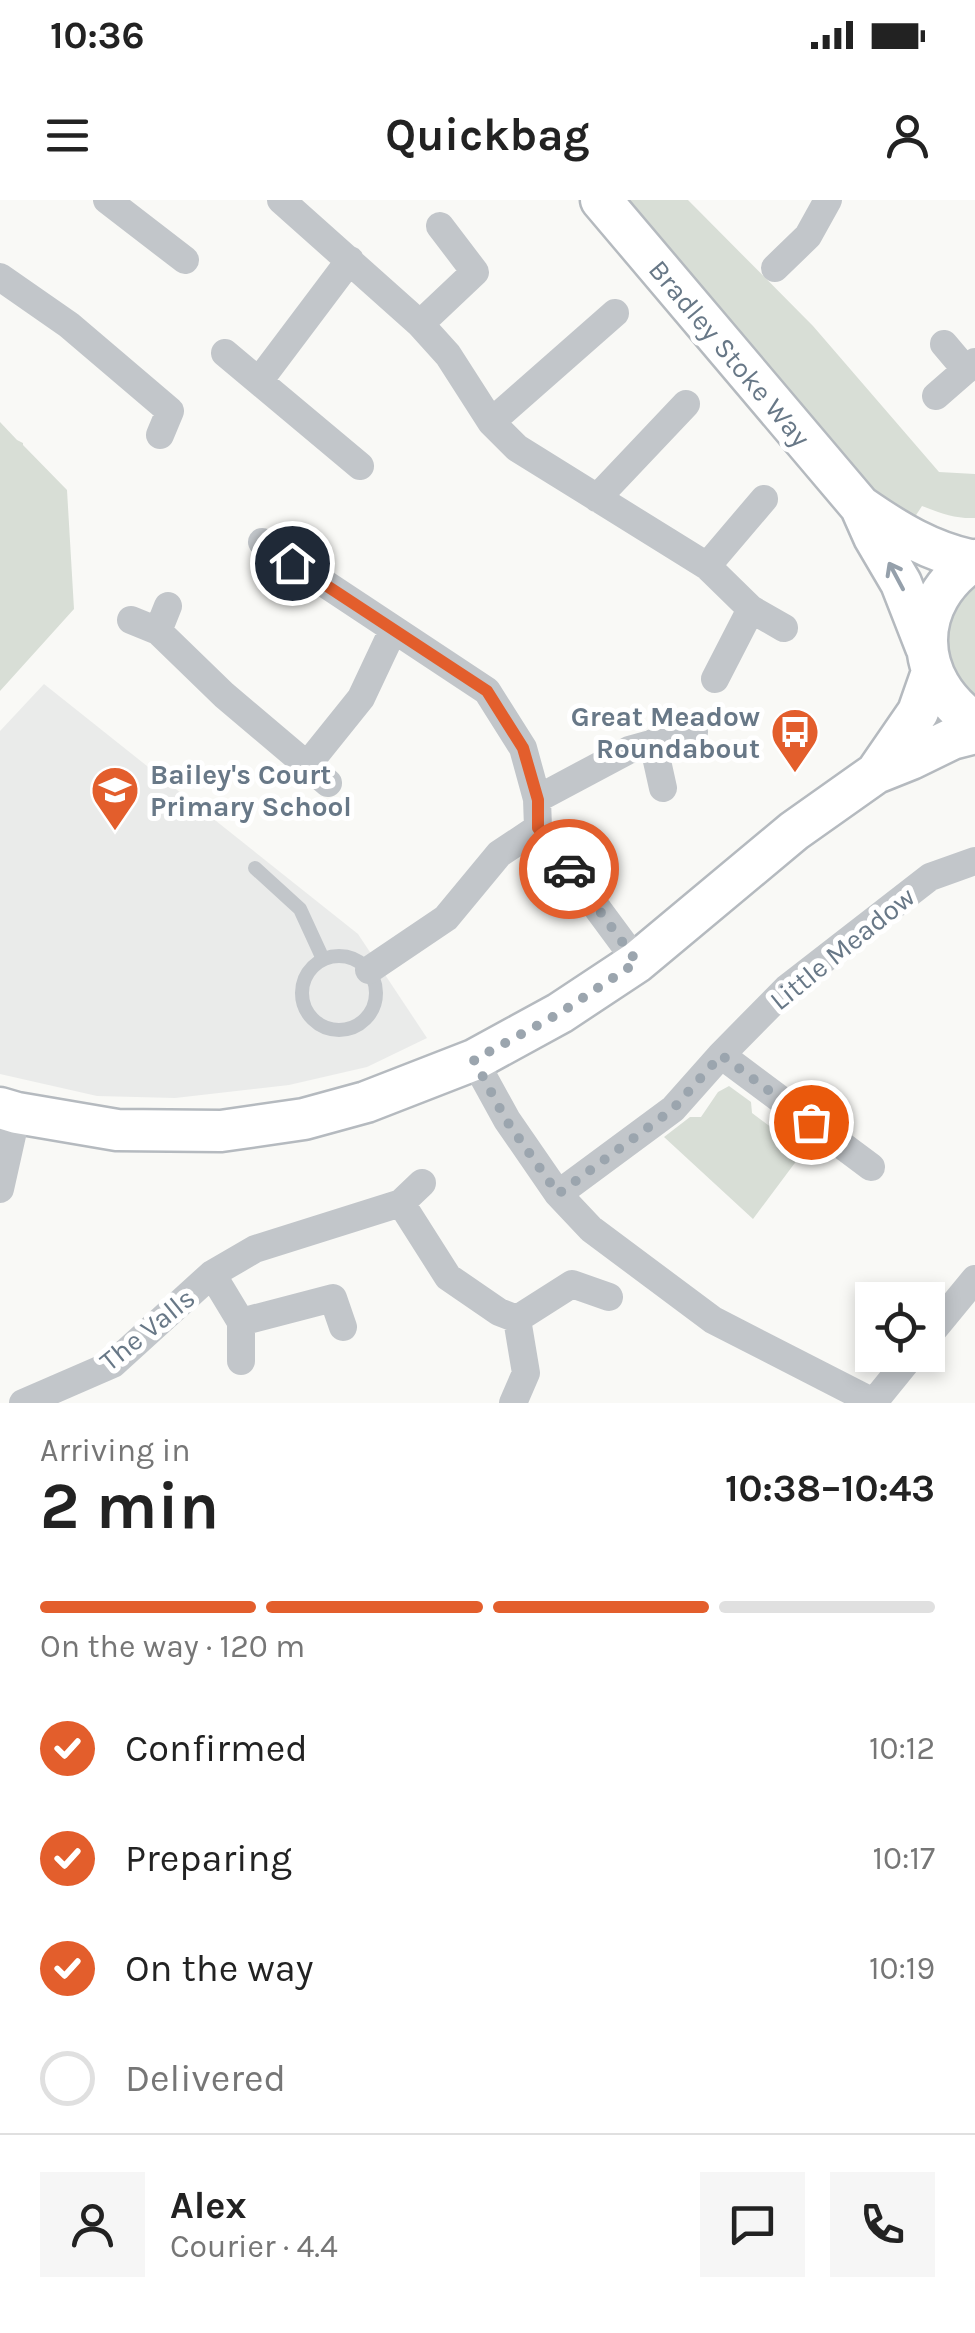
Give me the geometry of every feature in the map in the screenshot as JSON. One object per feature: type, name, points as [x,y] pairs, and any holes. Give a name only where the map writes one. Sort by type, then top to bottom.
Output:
[{"type":"street","points":[[281,200],[420,324],[448,355],[491,422],[517,448],[707,566],[752,609],[784,628]]},
{"type":"street","name":"Bradley Stoke Way","points":[[600,200],[860,506],[926,547],[974,560]]},
{"type":"street","points":[[775,268],[808,236],[828,200]]},
{"type":"street","points":[[119,204],[185,260]]},
{"type":"street","points":[[420,324],[475,272],[440,226]]},
{"type":"street","points":[[259,381],[350,260]]},
{"type":"street","points":[[0,277],[69,325],[170,412],[160,435]]},
{"type":"street","points":[[491,422],[615,313]]},
{"type":"street","points":[[930,402],[971,366],[944,344]]},
{"type":"street","points":[[226,353],[360,466]]},
{"type":"street","points":[[597,498],[686,404]]},
{"type":"street","points":[[707,566],[764,499]]},
{"type":"street","name":"Bradley Stoke Way","points":[[860,506],[901,583],[942,693],[975,722]]},
{"type":"street","points":[[262,542],[286,574],[393,630],[487,691],[523,748],[538,814],[637,962]]},
{"type":"street","points":[[876,773],[918,712],[929,660],[928,627],[933,607],[956,573],[974,560]]},
{"type":"street","points":[[715,679],[752,609]]},
{"type":"street","points":[[131,620],[163,618],[224,696],[318,774],[361,698],[393,630]]},
{"type":"street","points":[[369,970],[446,918],[538,814],[629,750],[694,732]]},
{"type":"street","points":[[0,1188],[8,1110],[117,1130],[221,1131],[304,1119],[366,1102],[474,1060],[560,1013],[637,962],[794,831],[876,773],[952,738],[975,733]]},
{"type":"street","points":[[653,743],[662,788]]},
{"type":"street","name":"Little Meadow","points":[[558,1194],[673,1109],[786,988],[930,877],[975,861]]},
{"type":"street","points":[[721,1055],[871,1167]]},
{"type":"street","points":[[474,1060],[506,1120],[558,1194],[590,1229],[713,1320],[873,1403],[898,1372]]},
{"type":"street","name":"The Valls","points":[[23,1403],[113,1364],[212,1274],[255,1249],[402,1203],[422,1183]]},
{"type":"street","points":[[402,1203],[448,1277],[499,1312],[517,1319]]},
{"type":"street","name":"The Valls","points":[[212,1274],[241,1322],[242,1362]]},
{"type":"street","points":[[945,1315],[975,1278]]},
{"type":"street","points":[[517,1319],[572,1284],[609,1297]]},
{"type":"street","points":[[241,1322],[333,1298],[343,1327]]},
{"type":"street","points":[[514,1403],[526,1373],[517,1319]]},
{"type":"lane","points":[[255,868],[300,908],[322,959]]},
{"type":"lane","points":[[348,956],[360,961],[375,980],[375,1004],[360,1024],[337,1030],[325,1027],[307,1012],[302,988],[306,976],[322,959],[348,956]]},
{"type":"shaded area","points":[[616,200],[688,200],[813,326],[939,472],[975,474],[975,518],[922,506],[907,529],[890,519]]},
{"type":"shaded area","points":[[0,422],[67,490],[74,609],[0,691]]},
{"type":"shaded area","points":[[975,576],[975,700],[951,677],[944,617]]},
{"type":"shaded area","name":"Bailey's Court Primary School","points":[[44,684],[358,934],[427,1038],[367,1067],[289,1085],[175,1098],[97,1096],[0,1074],[0,731]]},
{"type":"shaded area","points":[[729,1086],[751,1102],[752,1113],[791,1142],[809,1144],[753,1219],[664,1137],[690,1117],[701,1117],[718,1092]]},
{"type":"way so far","points":[[569,869],[637,962],[560,1013],[474,1060],[506,1120],[558,1194],[673,1109],[721,1055],[811,1122]]},
{"type":"place","name":"Great Meadow Roundabout","points":[[795,774]]},
{"type":"place","name":"Bailey's Court Primary School","points":[[115,832]]},
{"type":"route","points":[[292,563],[487,691],[523,748],[538,800],[538,828],[569,869]]}]
